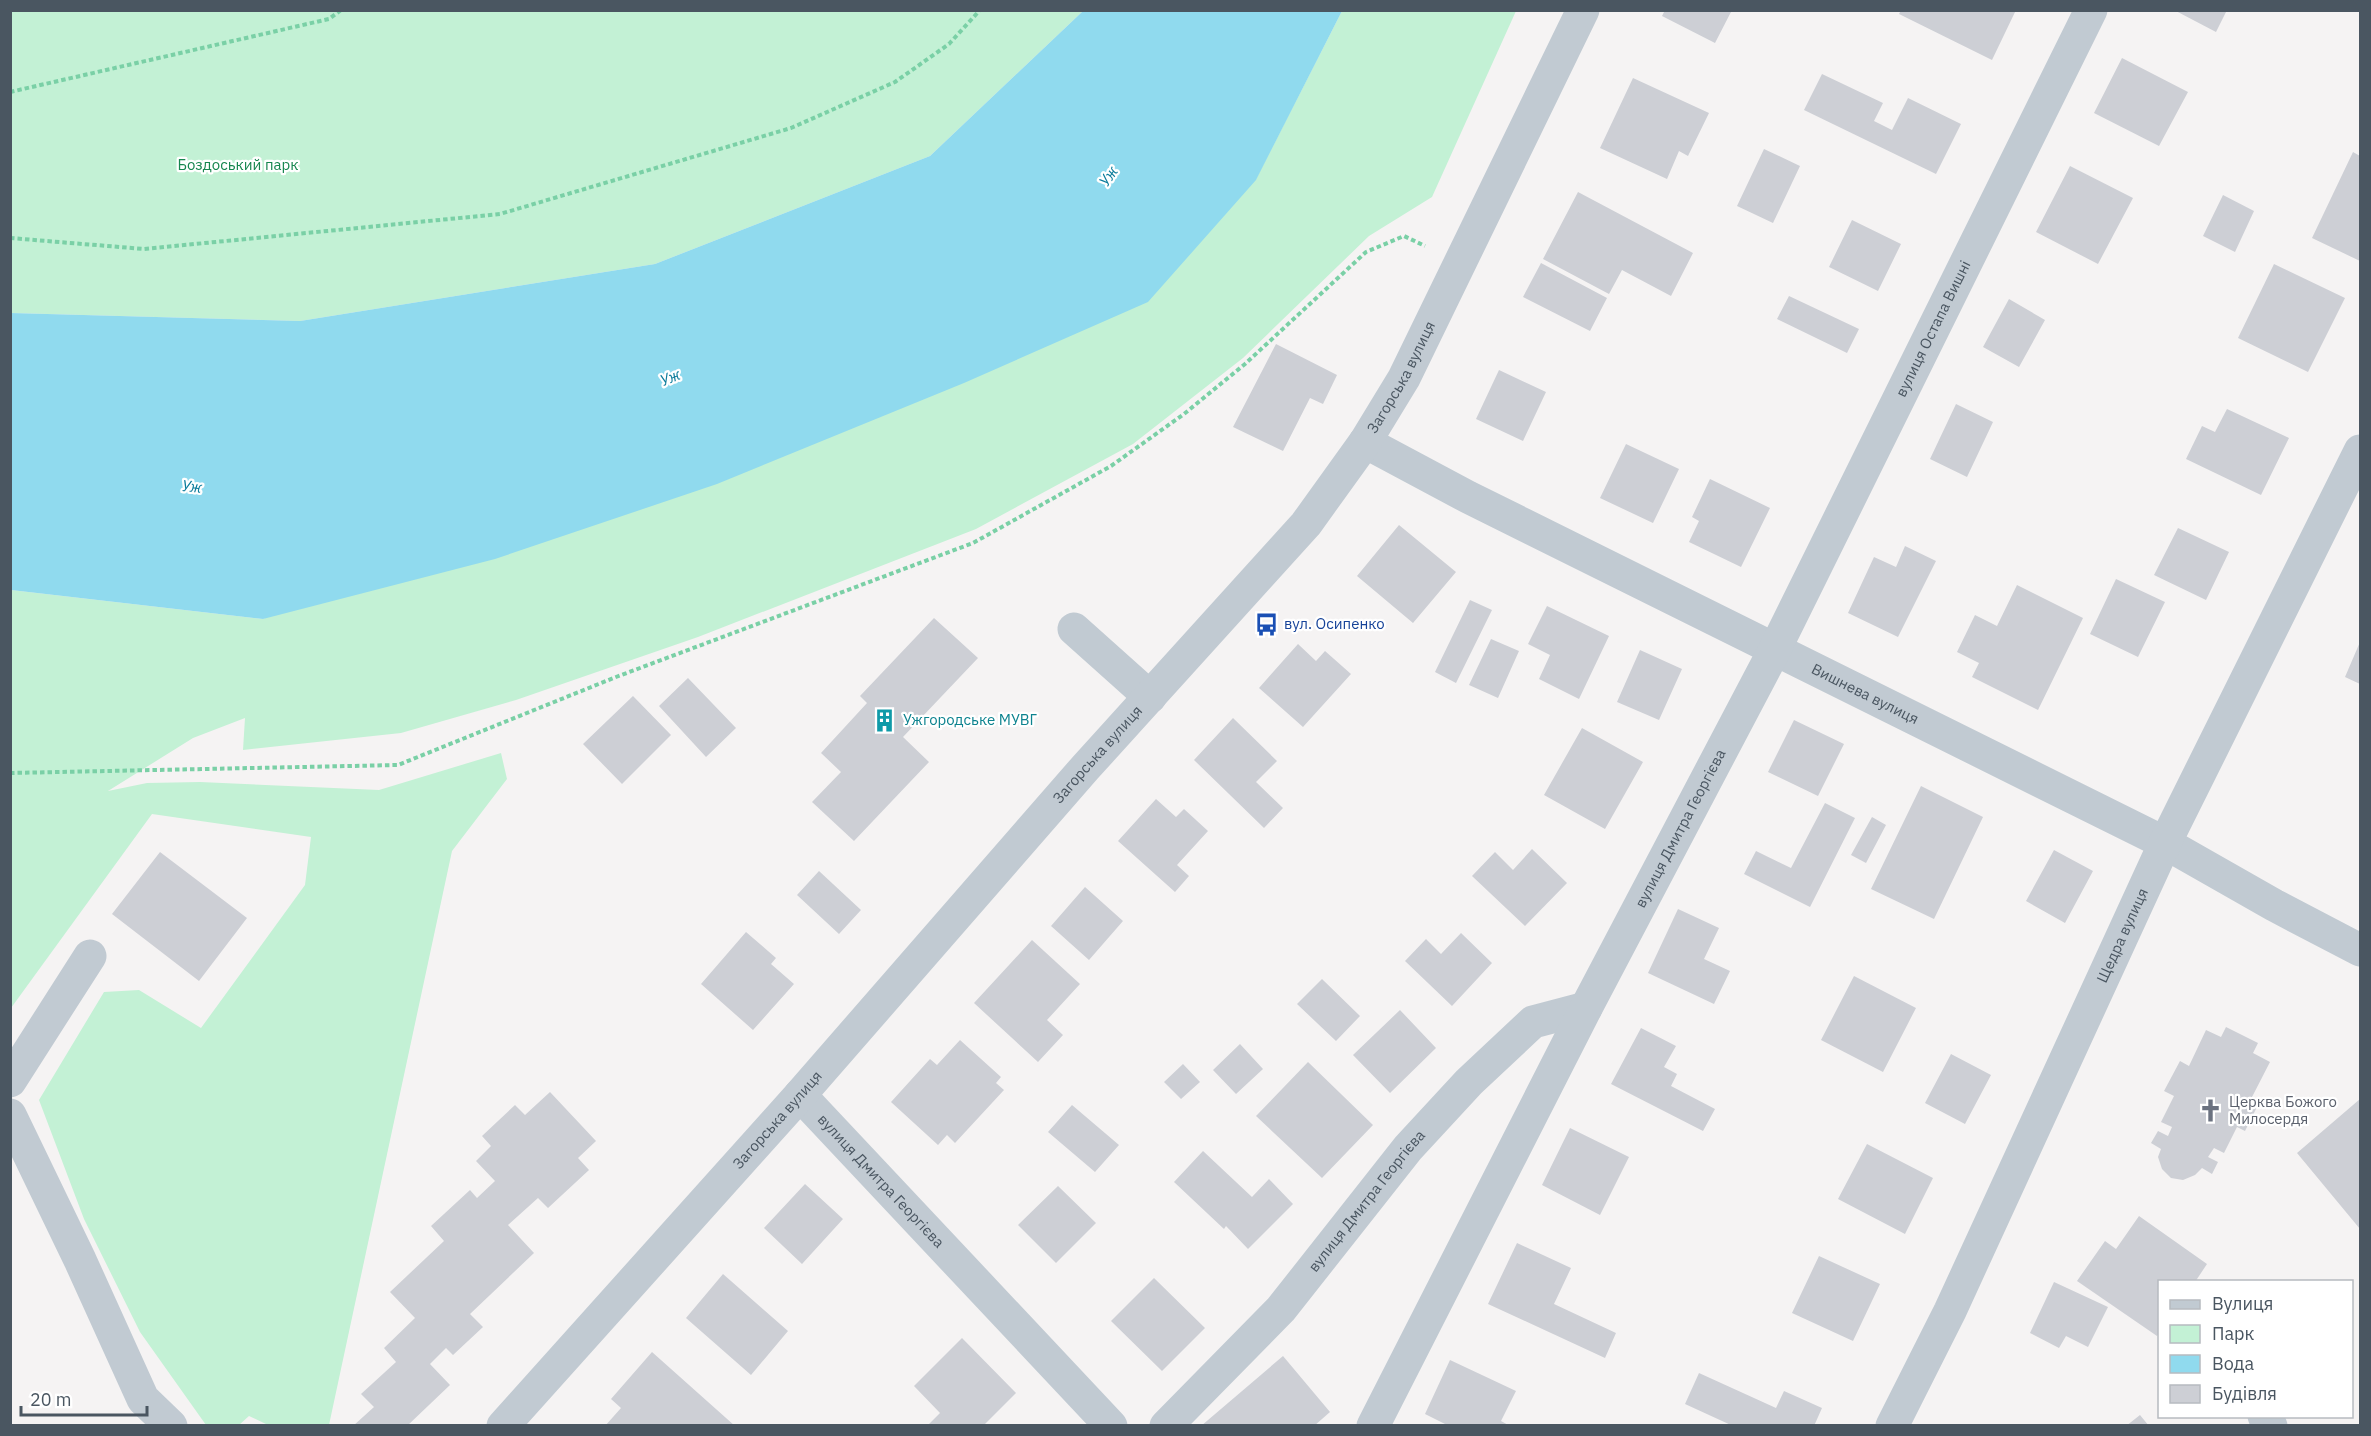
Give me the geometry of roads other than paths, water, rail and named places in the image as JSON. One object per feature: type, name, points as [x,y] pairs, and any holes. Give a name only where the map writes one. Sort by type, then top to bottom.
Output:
[{"type":"street","name":"Загорська вулиця","points":[[503,1425],[800,1095],[1085,768],[1306,524],[1365,442],[1404,378],[1583,10]]},
{"type":"street","name":"вулиця Остапа Вишні","points":[[1775,649],[2091,10]]},
{"type":"street","name":"Вишнева вулиця","points":[[1365,442],[1468,497],[2164,843],[2274,905],[2361,950]]},
{"type":"street","name":"Щедра вулиця","points":[[1892,1425],[1950,1311],[2164,843],[2361,451]]},
{"type":"street","points":[[1074,629],[1150,697]]},
{"type":"street","name":"вулиця Дмитра Георгієва","points":[[1373,1425],[1586,1008],[1775,649]]},
{"type":"street","points":[[10,1081],[90,956]]},
{"type":"street","name":"вулиця Дмитра Георгієва","points":[[1166,1425],[1281,1309],[1408,1148],[1468,1082],[1533,1022],[1586,1008]]},
{"type":"street","name":"вулиця Дмитра Георгієва","points":[[800,1095],[1112,1425]]},
{"type":"street","points":[[10,1115],[80,1260],[143,1399],[171,1425]]},
{"type":"water","name":"Уж","points":[[1083,11],[1342,11],[1256,180],[1148,302],[964,383],[717,484],[495,559],[263,619],[11,590],[11,313],[300,321],[655,264],[930,156]]},
{"type":"place","name":"вул. Осипенко","points":[[1266,624]]},
{"type":"place","name":"Ужгородське МУВГ","points":[[885,720]]},
{"type":"place","name":"Церква Божого Милосердя","points":[[2211,1111]]},
{"type":"park label","name":"Боздоський парк","points":[[238,165]]}]
